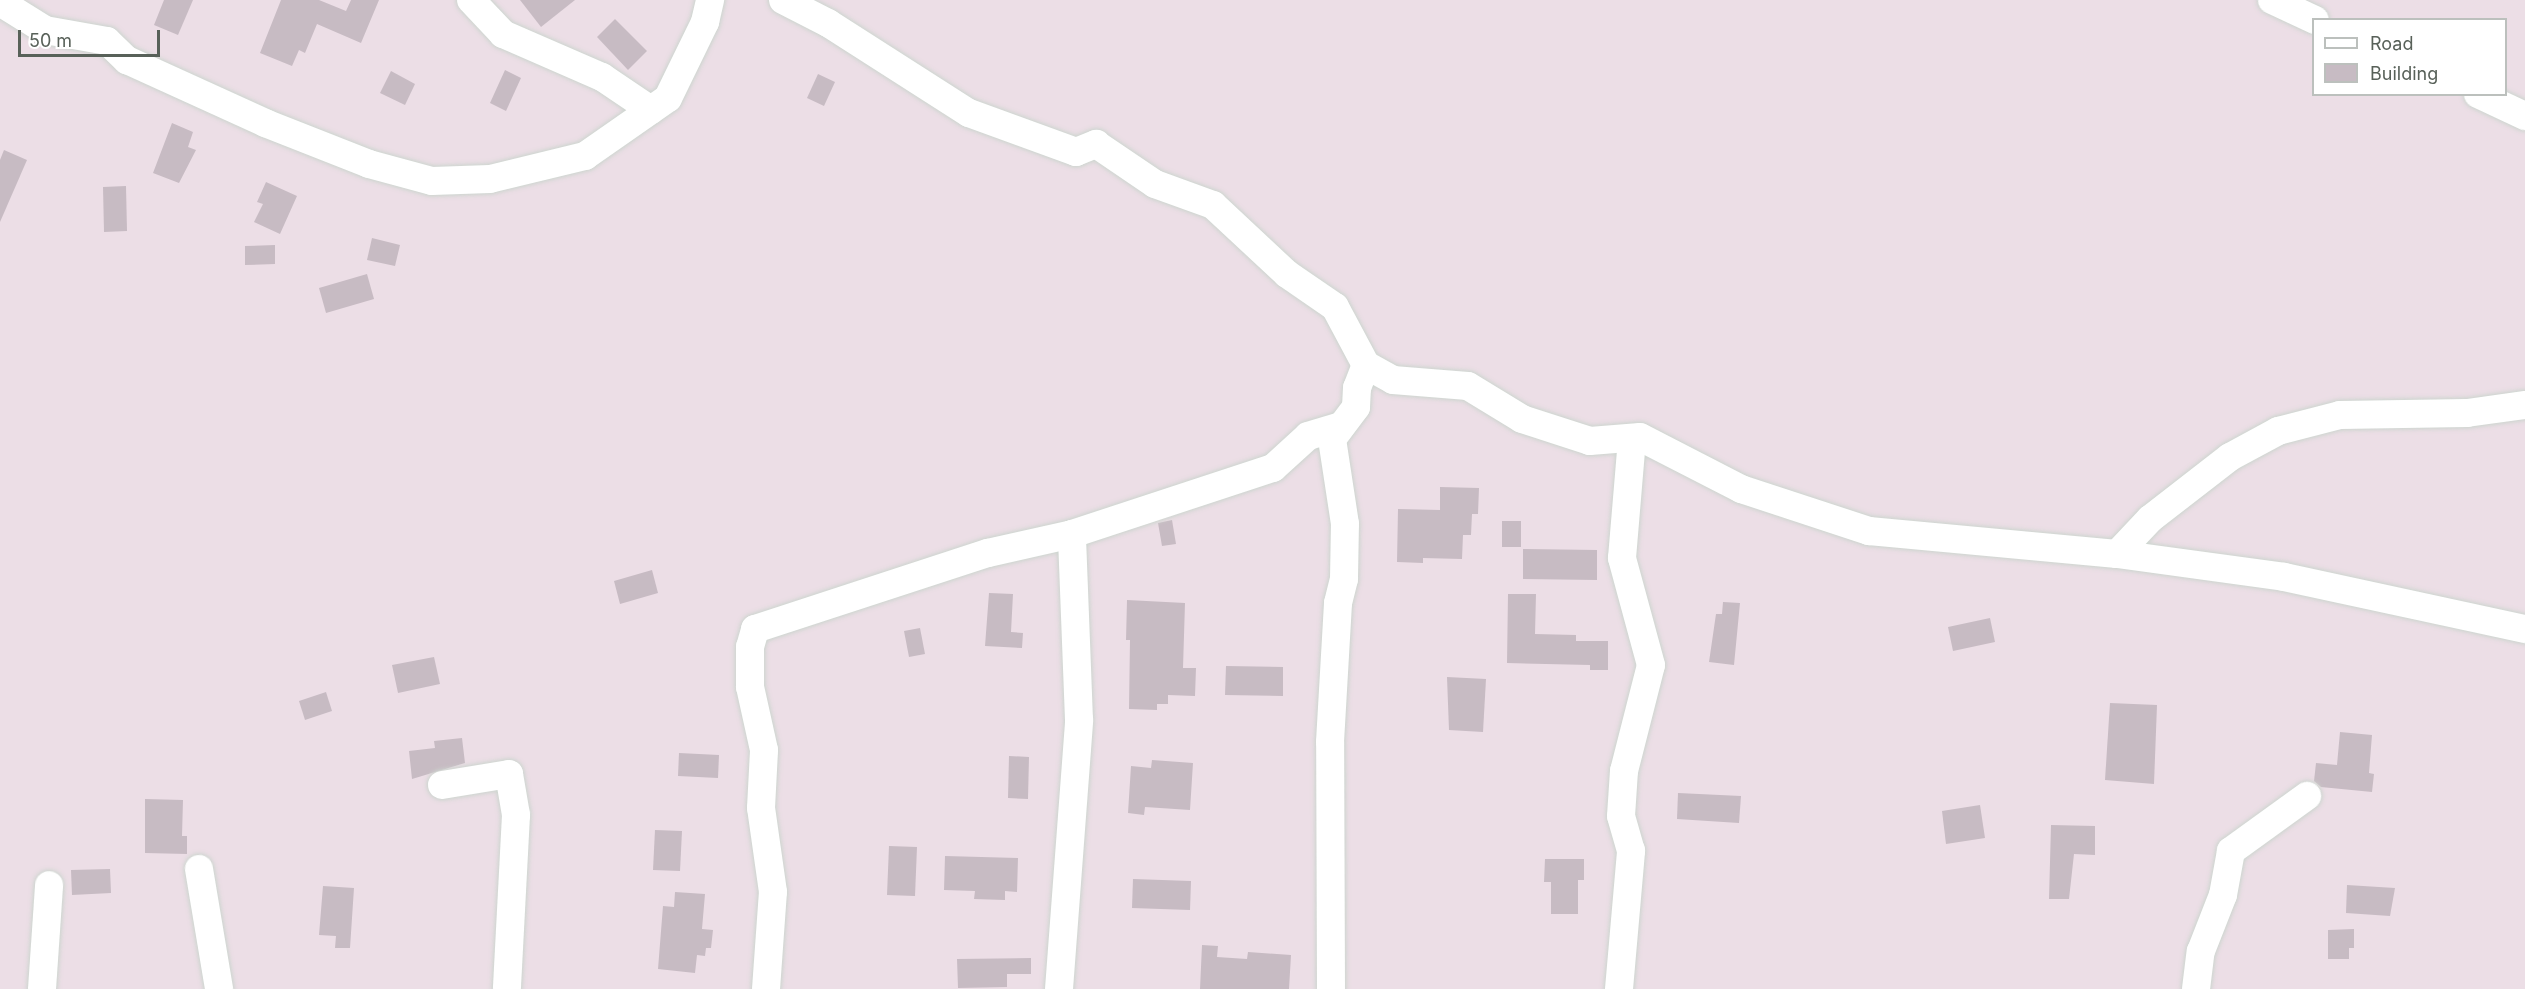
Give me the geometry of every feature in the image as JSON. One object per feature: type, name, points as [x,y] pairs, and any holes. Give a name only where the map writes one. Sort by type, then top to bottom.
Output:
[{"type":"street","points":[[471,0],[503,34],[602,76],[651,110]]},
{"type":"street","points":[[0,2],[45,30],[107,41],[127,60],[265,123],[369,164],[432,181],[490,179],[585,156],[668,98],[705,22],[710,0]]},
{"type":"street","points":[[783,0],[828,23],[969,113],[1076,152],[1096,144],[1155,184],[1213,205],[1287,274],[1335,307],[1366,365],[1393,380],[1468,386],[1522,419],[1590,441],[1640,437],[1741,489],[1869,531],[2117,554],[2284,577],[2525,629]]},
{"type":"street","points":[[2272,0],[2312,19]]},
{"type":"street","points":[[2482,96],[2525,116]]},
{"type":"street","points":[[1331,989],[1330,742],[1345,546],[1342,495],[1332,439],[1356,407],[1356,388],[1366,365]]},
{"type":"street","points":[[2117,554],[2150,519],[2212,471],[2278,431],[2340,415],[2467,413],[2525,405]]},
{"type":"street","points":[[766,989],[773,892],[761,808],[764,750],[750,687],[750,647],[754,629],[988,553],[1072,534],[1273,468],[1308,436],[1341,426]]},
{"type":"street","points":[[1619,989],[1631,851],[1621,816],[1624,771],[1652,665],[1622,558],[1632,438]]},
{"type":"street","points":[[1059,989],[1078,720],[1072,534]]},
{"type":"street","points":[[442,785],[509,774],[516,815],[507,989]]},
{"type":"street","points":[[2196,989],[2201,951],[2223,896],[2231,851],[2307,796]]},
{"type":"street","points":[[199,869],[219,989]]},
{"type":"street","points":[[42,989],[49,885]]},
{"type":"building","points":[[164,0],[193,0],[178,35],[154,25]]},
{"type":"building","points":[[281,0],[319,0],[346,11],[351,0],[379,0],[361,43],[317,24],[305,53],[299,50],[292,66],[260,53]]},
{"type":"building","points":[[520,0],[575,0],[541,27]]},
{"type":"building","points":[[615,19],[647,51],[628,70],[597,37]]},
{"type":"building","points":[[505,70],[521,78],[506,111],[490,103]]},
{"type":"building","points":[[391,71],[415,84],[405,105],[380,93]]},
{"type":"building","points":[[818,74],[835,82],[824,106],[807,98]]},
{"type":"building","points":[[172,123],[193,132],[188,147],[196,150],[179,183],[153,173]]},
{"type":"building","points":[[4,150],[27,160],[0,222],[0,160]]},
{"type":"building","points":[[266,182],[297,196],[280,234],[254,222],[263,204],[257,202]]},
{"type":"building","points":[[126,186],[127,231],[104,232],[103,187]]},
{"type":"building","points":[[372,238],[400,245],[395,266],[367,260]]},
{"type":"building","points":[[275,245],[275,264],[245,265],[245,246]]},
{"type":"building","points":[[367,274],[374,299],[326,313],[319,288]]},
{"type":"building","points":[[1440,487],[1479,488],[1478,514],[1472,514],[1471,535],[1463,535],[1462,559],[1423,558],[1423,563],[1397,562],[1398,509],[1440,510]]},
{"type":"building","points":[[1172,520],[1176,544],[1162,546],[1158,523]]},
{"type":"building","points":[[1502,521],[1521,521],[1521,547],[1502,547]]},
{"type":"building","points":[[1523,549],[1597,550],[1597,580],[1523,579]]},
{"type":"building","points":[[652,570],[658,593],[620,604],[614,581]]},
{"type":"building","points":[[989,593],[1013,594],[1011,632],[1023,633],[1022,648],[985,646]]},
{"type":"building","points":[[1508,594],[1536,594],[1535,634],[1576,635],[1576,641],[1608,641],[1608,670],[1590,670],[1590,665],[1507,663]]},
{"type":"building","points":[[1127,600],[1185,603],[1183,668],[1196,668],[1195,696],[1168,695],[1168,704],[1157,704],[1157,710],[1129,709],[1130,640],[1126,640]]},
{"type":"building","points":[[1723,602],[1740,603],[1734,665],[1709,662],[1716,614],[1722,614]]},
{"type":"building","points":[[1990,618],[1995,642],[1953,651],[1948,627]]},
{"type":"building","points":[[920,628],[925,654],[909,657],[904,631]]},
{"type":"building","points":[[434,657],[440,684],[398,693],[392,665]]},
{"type":"building","points":[[1226,666],[1283,667],[1283,696],[1225,695]]},
{"type":"building","points":[[1447,677],[1486,679],[1483,732],[1449,730]]},
{"type":"building","points":[[326,692],[332,711],[305,720],[299,701]]},
{"type":"building","points":[[2110,703],[2157,705],[2154,784],[2105,780]]},
{"type":"building","points":[[2340,732],[2372,735],[2369,773],[2374,774],[2372,792],[2321,787],[2314,781],[2316,763],[2337,765]]},
{"type":"building","points":[[462,738],[465,763],[412,779],[409,751],[435,748],[434,741]]},
{"type":"building","points":[[679,753],[719,755],[718,778],[678,776]]},
{"type":"building","points":[[1009,756],[1029,757],[1028,799],[1008,798]]},
{"type":"building","points":[[1152,760],[1193,763],[1190,810],[1145,807],[1144,815],[1128,813],[1131,766],[1151,768]]},
{"type":"building","points":[[1678,793],[1741,796],[1739,823],[1677,819]]},
{"type":"building","points":[[145,799],[183,800],[182,836],[187,836],[187,854],[145,853]]},
{"type":"building","points":[[1980,805],[1985,838],[1946,844],[1942,811]]},
{"type":"building","points":[[2051,825],[2095,826],[2095,855],[2074,854],[2069,899],[2049,899]]},
{"type":"building","points":[[655,830],[682,831],[680,871],[653,870]]},
{"type":"building","points":[[889,846],[917,847],[915,896],[887,895]]},
{"type":"building","points":[[945,856],[1018,858],[1017,892],[1005,891],[1005,900],[974,899],[975,891],[944,890]]},
{"type":"building","points":[[1545,859],[1584,859],[1584,880],[1578,880],[1578,914],[1551,914],[1551,882],[1544,882]]},
{"type":"building","points":[[110,869],[111,893],[72,895],[71,870]]},
{"type":"building","points":[[1133,879],[1191,881],[1190,910],[1132,908]]},
{"type":"building","points":[[2347,885],[2395,888],[2390,916],[2346,913]]},
{"type":"building","points":[[323,886],[354,888],[350,948],[335,948],[336,936],[319,935]]},
{"type":"building","points":[[675,892],[705,894],[702,929],[713,930],[711,948],[706,948],[705,956],[697,955],[695,973],[658,969],[663,906],[674,907]]},
{"type":"building","points":[[2354,929],[2354,948],[2349,948],[2349,959],[2328,959],[2328,930]]},
{"type":"building","points":[[1202,945],[1218,946],[1217,957],[1247,959],[1248,952],[1291,955],[1289,989],[1200,989]]},
{"type":"building","points":[[1031,958],[1031,974],[1007,974],[1007,987],[958,988],[957,959]]}]
